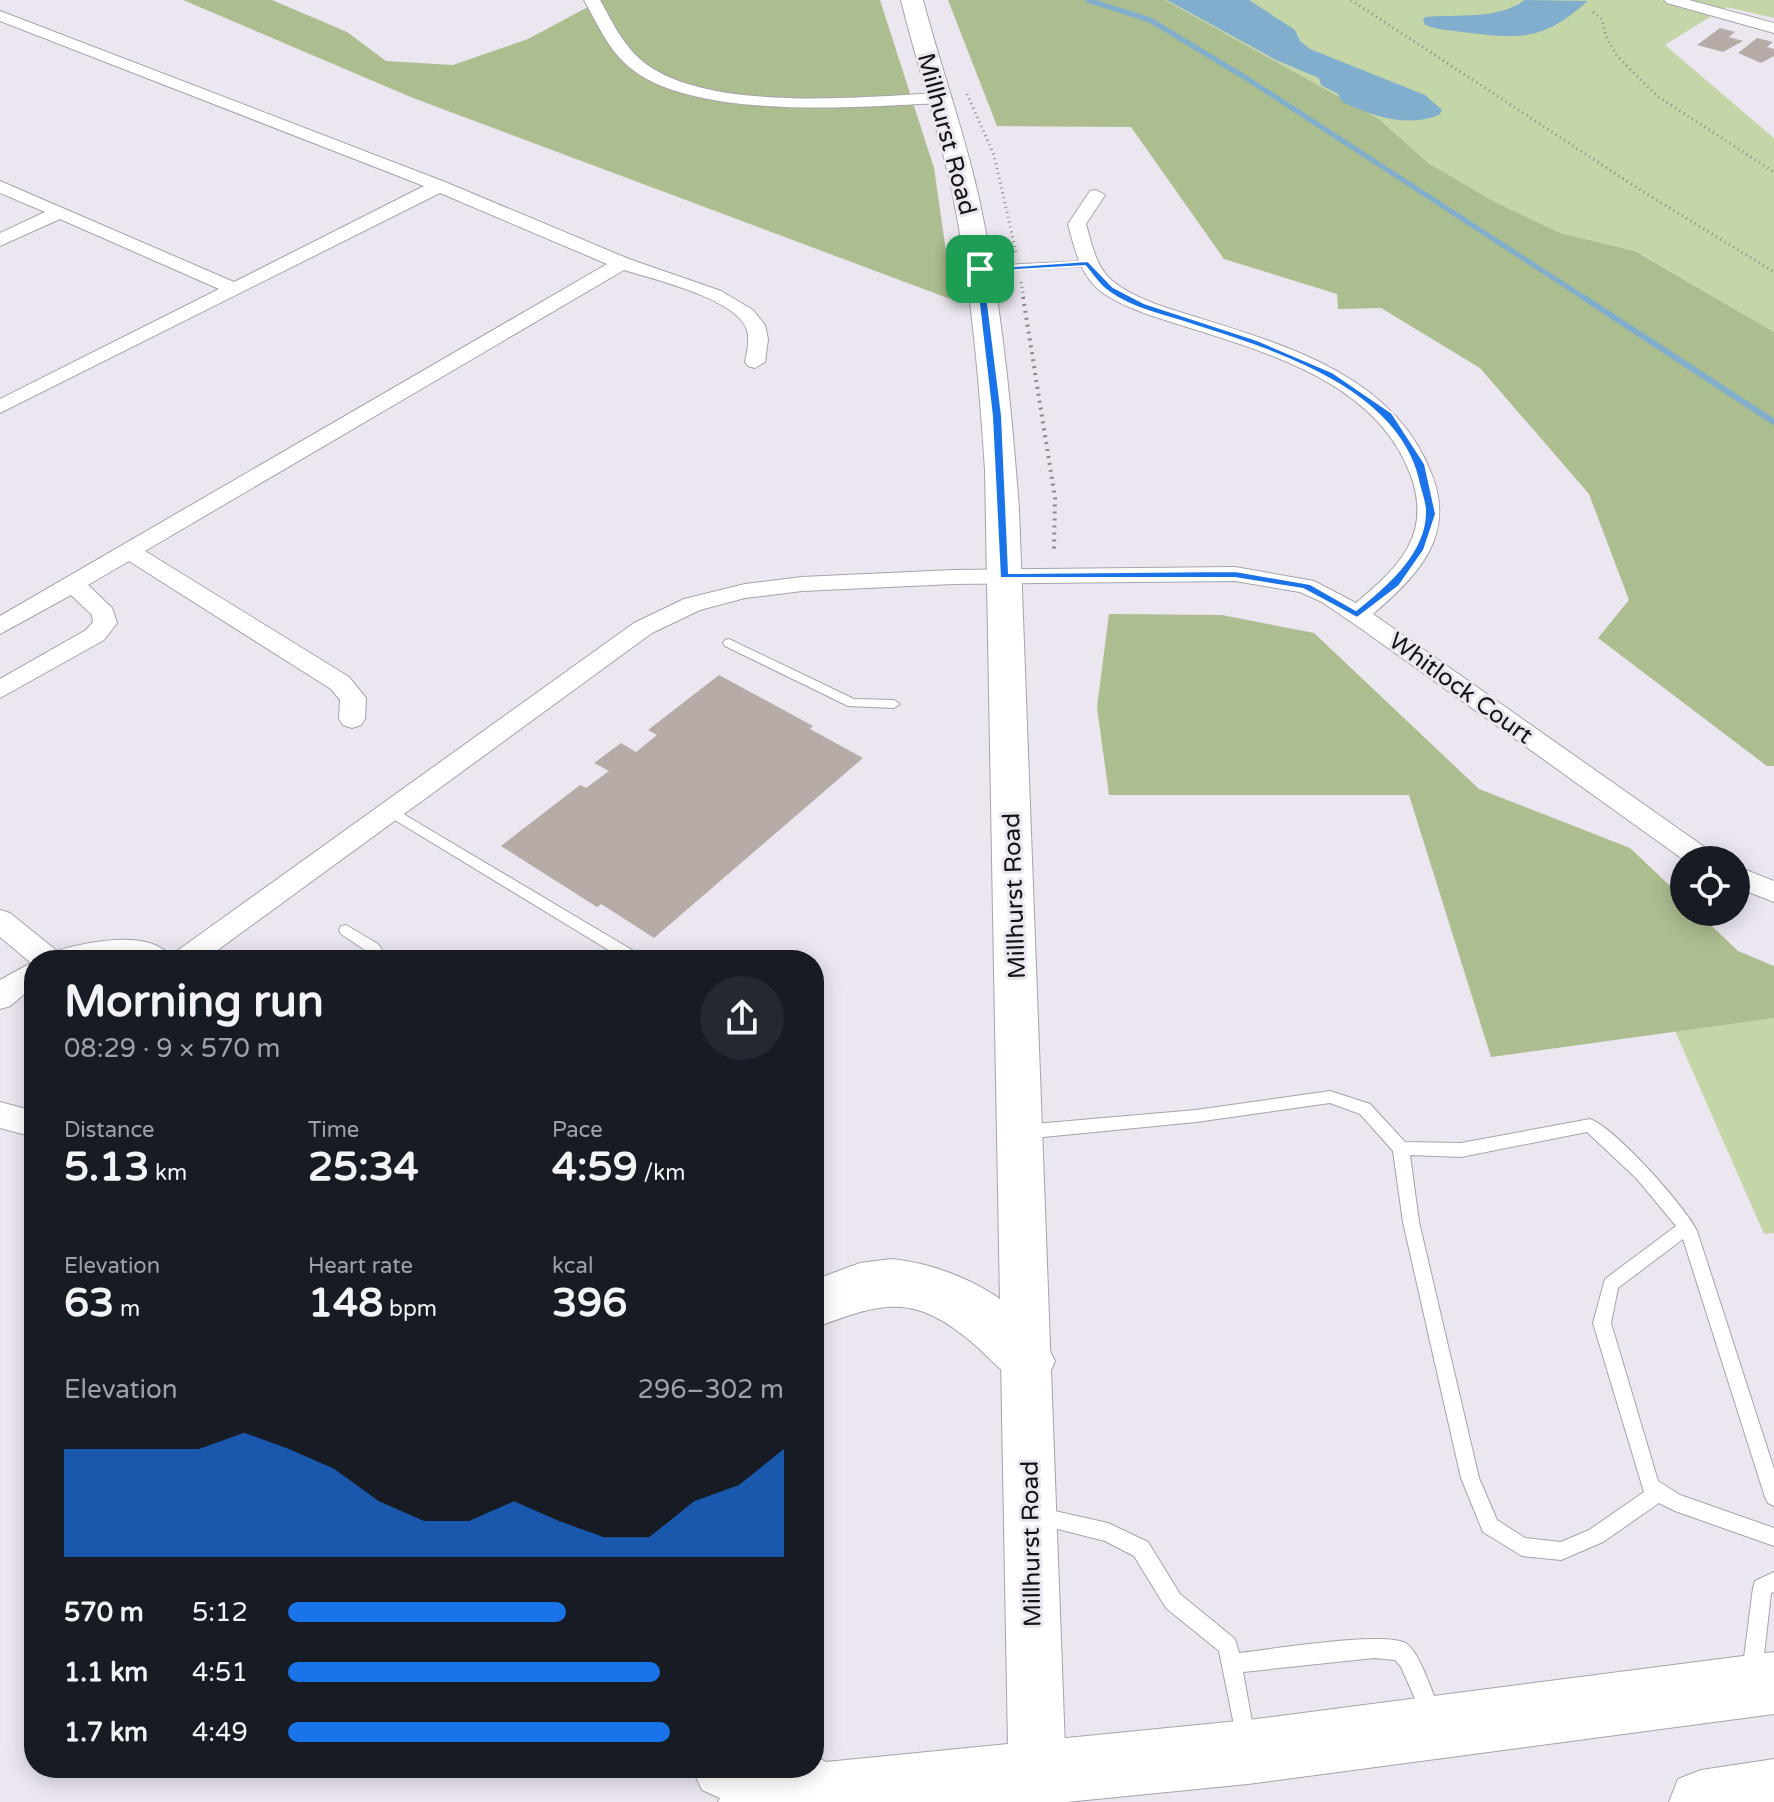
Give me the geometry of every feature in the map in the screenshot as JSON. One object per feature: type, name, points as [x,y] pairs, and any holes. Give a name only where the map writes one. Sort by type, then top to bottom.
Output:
[{"type":"highway","points":[[824,1300],[865,1285],[895,1282],[926,1286],[957,1300],[1001,1332],[1028,1361]]},
{"type":"highway","points":[[750,1802],[853,1792],[1038,1789],[1248,1752],[1762,1684]]},
{"type":"highway","points":[[778,1778],[853,1792]]},
{"type":"highway","points":[[1701,1802],[1774,1791]]},
{"type":"street","points":[[592,0],[622,52],[642,69],[695,89],[753,101],[814,105],[939,98]]},
{"type":"street","name":"Millhurst Road","points":[[912,0],[963,183],[980,269],[997,416],[1003,509],[1038,1789]]},
{"type":"street","points":[[1672,0],[1774,28]]},
{"type":"street","points":[[0,16],[439,186],[622,263],[707,292],[744,311],[755,325],[759,339],[755,362]]},
{"type":"street","points":[[0,186],[232,288]]},
{"type":"street","points":[[0,407],[439,186]]},
{"type":"street","points":[[1096,195],[1077,224],[1088,264],[1109,288],[1141,305],[1295,357],[1329,374],[1388,415],[1420,464],[1431,514],[1419,550],[1395,584],[1357,615]]},
{"type":"street","points":[[0,240],[58,213]]},
{"type":"street","points":[[0,626],[622,263]]},
{"type":"street","points":[[129,551],[340,683],[353,698],[352,719]]},
{"type":"street","name":"Whitlock Court","points":[[197,950],[643,628],[692,604],[745,591],[802,584],[1004,576],[1235,574],[1306,586],[1357,615],[1683,846]]},
{"type":"street","points":[[0,690],[95,635],[105,623],[104,613],[73,583]]},
{"type":"street","points":[[1750,882],[1774,892]]},
{"type":"street","points":[[0,921],[36,950]]},
{"type":"street","points":[[0,998],[24,978]]},
{"type":"street","points":[[0,1115],[24,1121]]},
{"type":"lane","points":[[980,269],[1088,264]]},
{"type":"lane","points":[[729,643],[852,703],[868,706],[894,704]]},
{"type":"lane","points":[[390,811],[620,950]]},
{"type":"lane","points":[[346,930],[374,950]]},
{"type":"lane","points":[[1020,1132],[1196,1116],[1330,1097],[1365,1109],[1401,1148],[1411,1222],[1470,1478],[1490,1526],[1522,1547],[1561,1551],[1596,1536],[1659,1492]]},
{"type":"lane","points":[[1401,1148],[1461,1150],[1541,1132],[1590,1125],[1628,1158],[1662,1193],[1687,1229],[1774,1497]]},
{"type":"lane","points":[[1687,1229],[1611,1284],[1602,1323],[1651,1487],[1675,1502],[1774,1537]]},
{"type":"lane","points":[[1029,1514],[1108,1532],[1141,1549],[1173,1601],[1228,1646],[1248,1752]]},
{"type":"lane","points":[[1762,1684],[1762,1588],[1774,1581]]},
{"type":"lane","points":[[1231,1664],[1374,1648],[1400,1651],[1408,1660],[1438,1728]]},
{"type":"path","points":[[1351,0],[1642,191],[1774,272]]},
{"type":"path","points":[[1593,12],[1602,19],[1605,36],[1617,53],[1653,93],[1774,172]]},
{"type":"green space","points":[[183,0],[272,0],[347,32],[386,61],[453,65],[528,39],[601,0],[880,0],[934,168],[953,300],[413,98]]},
{"type":"green space","points":[[948,0],[1165,0],[1379,119],[1428,163],[1495,202],[1560,233],[1635,251],[1774,332],[1774,766],[1767,766],[1598,638],[1629,600],[1589,494],[1480,368],[1381,308],[1338,309],[1337,294],[1224,259],[1131,127],[997,126]]},
{"type":"green space","points":[[1165,0],[1774,0],[1774,18],[1726,7],[1665,45],[1774,138],[1774,332],[1636,251],[1560,233],[1495,202],[1428,163],[1379,119]]},
{"type":"green space","points":[[1109,614],[1222,615],[1314,633],[1479,789],[1630,848],[1670,886],[1670,926],[1712,926],[1738,951],[1774,966],[1774,1018],[1491,1057],[1409,795],[1109,795],[1097,707]]},
{"type":"green space","points":[[1774,1018],[1774,1233],[1764,1234],[1675,1031]]},
{"type":"water","points":[[1167,0],[1249,0],[1295,30],[1300,41],[1310,49],[1425,95],[1442,110],[1439,115],[1427,119],[1402,120],[1378,116],[1354,107],[1342,102],[1338,94],[1321,85],[1319,78],[1276,60]]},
{"type":"water","points":[[1525,0],[1588,1],[1543,31],[1515,36],[1443,30],[1425,25],[1423,20],[1425,17],[1502,11]]},
{"type":"building","points":[[1720,28],[1735,32],[1729,37],[1743,41],[1723,52],[1697,45]]},
{"type":"building","points":[[1757,38],[1773,42],[1767,47],[1774,49],[1774,56],[1761,63],[1738,53]]},
{"type":"building","points":[[719,675],[813,726],[810,729],[863,758],[654,938],[601,904],[597,907],[501,846],[580,785],[586,788],[609,771],[594,763],[621,743],[636,752],[657,735],[648,730]]},
{"type":"waterway","points":[[1088,0],[1150,20],[1246,78],[1586,299]]},
{"type":"waterway","points":[[1583,297],[1774,422]]},
{"type":"route","points":[[1088,264],[1109,288],[1141,305],[1295,357],[1329,374],[1388,415],[1420,464],[1431,514],[1419,550],[1395,584],[1357,615],[1306,586],[1235,574],[1004,576],[997,416],[980,269],[1088,264]]}]
